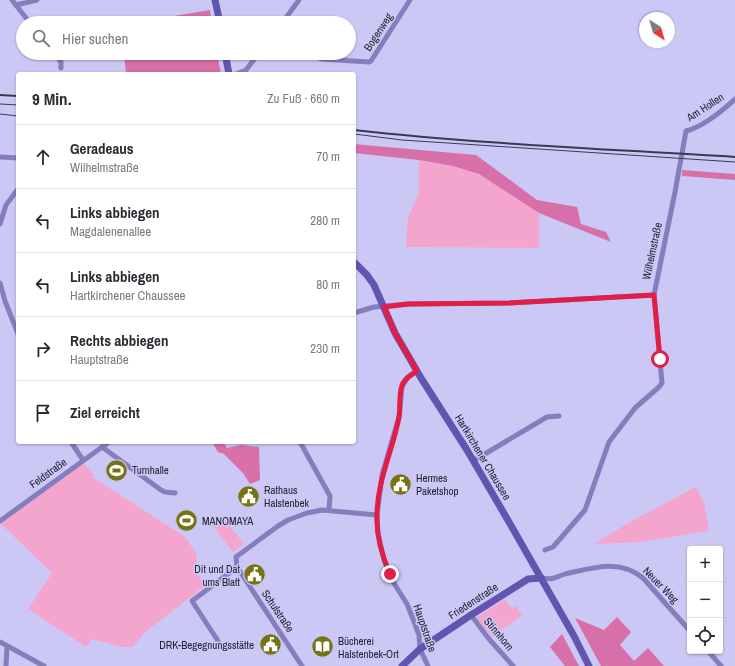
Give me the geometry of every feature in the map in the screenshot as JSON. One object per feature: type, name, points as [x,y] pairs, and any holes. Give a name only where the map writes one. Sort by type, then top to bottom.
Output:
[{"type":"main road","points":[[215,0],[218,16]]},
{"type":"main road","points":[[226,60],[229,72]]},
{"type":"main road","name":"Hartkirchener Chaussee","points":[[356,264],[371,280],[381,307],[395,333],[417,371],[474,461],[574,636],[589,666]]},
{"type":"main road","name":"Friedenstraße","points":[[402,666],[420,649],[470,615],[528,579],[541,578]]},
{"type":"street","points":[[12,0],[25,16]]},
{"type":"street","points":[[16,5],[37,0]]},
{"type":"street","points":[[287,16],[299,0]]},
{"type":"street","name":"Bogenweg","points":[[337,60],[371,61],[410,0]]},
{"type":"street","points":[[59,60],[61,68]]},
{"type":"street","points":[[241,72],[246,70],[254,60]]},
{"type":"street","name":"Am Hollen","points":[[686,131],[694,129],[721,111],[735,99]]},
{"type":"street","name":"Wilhelmstraße","points":[[545,550],[553,547],[585,510],[609,442],[635,408],[662,383],[654,295],[686,131]]},
{"type":"street","points":[[0,157],[16,158]]},
{"type":"street","points":[[0,224],[6,205],[16,192]]},
{"type":"street","points":[[0,283],[5,301],[16,329]]},
{"type":"street","points":[[356,313],[381,307],[408,304],[509,303],[654,295]]},
{"type":"street","name":"Hauptstraße","points":[[417,371],[408,377],[402,387],[399,417],[382,475],[376,515],[384,560],[392,580],[407,604],[419,635],[420,649],[428,666]]},
{"type":"street","points":[[474,461],[547,417],[559,416]]},
{"type":"street","points":[[72,444],[83,460]]},
{"type":"street","name":"Feldstraße","points":[[0,521],[106,444]]},
{"type":"street","points":[[301,444],[330,496],[329,510]]},
{"type":"street","points":[[102,447],[161,490],[175,493]]},
{"type":"street","points":[[218,641],[192,601],[237,567],[236,557],[278,526],[288,520],[307,513],[329,510],[376,515]]},
{"type":"street","name":"Neuer Weg","points":[[541,578],[552,580],[562,575],[603,565],[627,569],[635,572],[643,578],[687,628]]},
{"type":"street","name":"Schulstraße","points":[[237,567],[302,666]]},
{"type":"street","name":"Stinnhorn","points":[[470,615],[513,666]]},
{"type":"street","points":[[0,642],[44,666]]},
{"type":"street","points":[[6,666],[7,646]]},
{"type":"street","points":[[711,654],[721,666]]},
{"type":"shaded area","points":[[210,10],[211,16],[174,16]]},
{"type":"shaded area","points":[[125,60],[218,60],[221,72],[126,72]]},
{"type":"shaded area","points":[[356,144],[476,155],[537,200],[577,207],[581,224],[606,232],[611,242],[539,213],[479,174],[453,166],[419,160],[356,153]]},
{"type":"shaded area","points":[[419,160],[453,166],[479,174],[539,213],[539,248],[406,247],[408,218],[419,192]]},
{"type":"shaded area","points":[[682,170],[735,174],[735,180],[682,176]]},
{"type":"shaded area","points":[[213,444],[224,444],[227,448],[241,445],[259,447],[260,480],[250,484],[243,473],[224,454],[218,452]]},
{"type":"shaded area","points":[[82,462],[94,474],[92,477],[184,536],[197,554],[195,571],[206,585],[144,633],[133,647],[121,647],[92,639],[86,647],[28,609],[52,573],[0,523]]},
{"type":"shaded area","points":[[696,487],[704,503],[709,531],[639,542],[594,544],[628,523]]},
{"type":"shaded area","points":[[223,517],[244,544],[233,552],[212,525]]},
{"type":"shaded area","points":[[505,599],[512,608],[516,606],[522,615],[492,637],[476,618]]},
{"type":"shaded area","points":[[617,617],[631,632],[620,645],[634,661],[648,648],[664,666],[601,666],[575,618],[604,630]]},
{"type":"shaded area","points":[[562,634],[579,666],[565,666],[550,647]]},
{"type":"tram line","points":[[0,104],[16,105]]},
{"type":"tram line","points":[[0,114],[16,116]]},
{"type":"tram line","points":[[356,134],[402,140],[735,162]]},
{"type":"railway","points":[[0,95],[16,96]]},
{"type":"railway","points":[[356,130],[496,143],[735,157]]},
{"type":"place","name":"Turnhalle","points":[[116,470]]},
{"type":"place","name":"Hermes Paketshop","points":[[401,484]]},
{"type":"place","name":"Rathaus Halstenbek","points":[[248,496]]},
{"type":"place","name":"MANOMAYA","points":[[186,521]]},
{"type":"place","name":"Dit und Dat ums Blatt","points":[[255,575]]},
{"type":"place","name":"DRK-Begegnungsstätte","points":[[270,645]]},
{"type":"place","name":"Bücherei Halstenbek-Ort","points":[[323,647]]},
{"type":"route","points":[[390,574],[380,547],[376,515],[382,475],[399,417],[402,387],[408,377],[417,371],[395,333],[384,307],[397,304],[509,303],[654,295],[660,359]]}]
